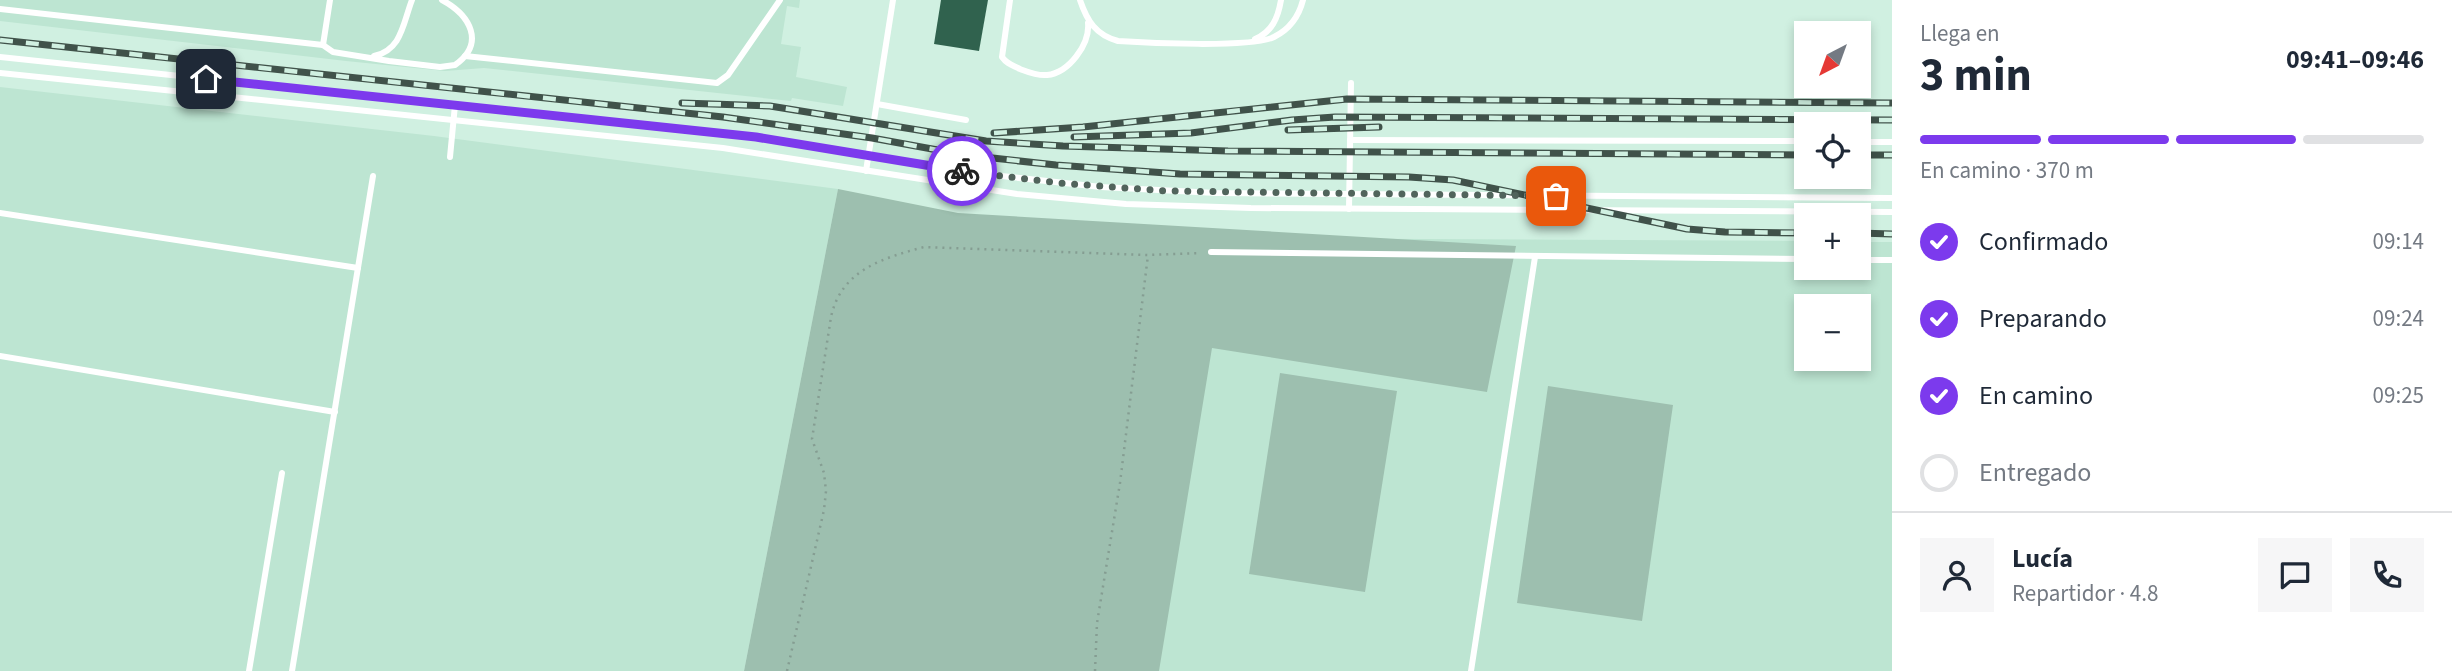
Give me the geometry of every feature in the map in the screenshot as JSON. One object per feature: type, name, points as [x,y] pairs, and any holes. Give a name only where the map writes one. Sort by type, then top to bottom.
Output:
[{"type":"lane","points":[[323,44],[330,0]]},
{"type":"lane","points":[[372,57],[387,51],[398,41],[412,0]]},
{"type":"lane","points":[[0,9],[323,44],[332,52],[449,67],[465,56],[471,45],[471,30],[463,16],[442,0]]},
{"type":"lane","points":[[465,56],[717,83],[728,75],[780,0]]},
{"type":"lane","points":[[866,171],[893,0]]},
{"type":"lane","points":[[1010,0],[1002,57],[1008,64],[1030,73],[1046,75],[1068,64],[1087,39],[1088,21]]},
{"type":"lane","points":[[1080,0],[1088,21],[1100,34],[1118,41],[1242,42],[1264,40],[1282,32],[1295,20],[1303,0]]},
{"type":"lane","points":[[1242,42],[1261,37],[1272,27],[1279,13],[1281,0]]},
{"type":"lane","points":[[0,57],[756,137],[986,175],[1101,187],[1216,193],[1892,198]]},
{"type":"lane","points":[[0,73],[723,148],[1017,194],[1126,204],[1349,209],[1892,212]]},
{"type":"lane","points":[[1349,209],[1351,83]]},
{"type":"lane","points":[[877,104],[966,120]]},
{"type":"lane","points":[[450,157],[455,105]]},
{"type":"lane","points":[[1350,140],[1794,141]]},
{"type":"lane","points":[[1871,142],[1892,142]]},
{"type":"lane","points":[[292,671],[373,176]]},
{"type":"lane","points":[[0,213],[358,268]]},
{"type":"lane","points":[[1212,252],[1794,259]]},
{"type":"lane","points":[[1471,671],[1535,257]]},
{"type":"lane","points":[[1871,260],[1892,260]]},
{"type":"lane","points":[[0,356],[335,412]]},
{"type":"lane","points":[[248,671],[282,474]]},
{"type":"path","points":[[788,671],[824,510],[824,473],[812,439],[831,317],[834,300],[857,273],[892,255],[924,247],[1148,255],[1212,252]]},
{"type":"path","points":[[1095,671],[1097,623],[1120,483],[1148,255]]},
{"type":"shaded area","points":[[0,0],[800,0],[799,8],[787,6],[781,44],[801,47],[796,77],[847,87],[843,106],[792,98],[791,101],[484,68],[445,71],[346,61],[0,21]]},
{"type":"shaded area","points":[[0,87],[434,136],[838,189],[744,671],[0,671]]},
{"type":"shaded area","points":[[838,189],[958,213],[1516,246],[1487,392],[1212,348],[1159,671],[744,671]]},
{"type":"shaded area","points":[[835,236],[1794,241],[1794,280],[1871,280],[1871,242],[1892,242],[1892,671],[756,671]]},
{"type":"shaded area","points":[[1280,373],[1397,391],[1365,592],[1249,574]]},
{"type":"shaded area","points":[[1548,386],[1673,405],[1642,621],[1517,603]]},
{"type":"building","points":[[941,0],[988,0],[979,51],[934,44]]},
{"type":"railway","points":[[0,40],[723,117],[872,138],[965,155],[1056,165],[1180,174],[1453,180],[1687,229],[1794,233]]},
{"type":"railway","points":[[994,133],[1083,127],[1347,99],[1892,103]]},
{"type":"railway","points":[[682,103],[770,106],[986,141],[1063,146],[1228,151],[1794,155]]},
{"type":"railway","points":[[1074,137],[1191,133],[1335,117],[1892,120]]},
{"type":"railway","points":[[1288,130],[1379,127]]},
{"type":"railway","points":[[1871,155],[1892,155]]},
{"type":"railway","points":[[1871,233],[1892,234]]},
{"type":"way so far","points":[[962,171],[1059,183],[1167,191],[1556,196]]},
{"type":"route","points":[[206,79],[756,137],[962,171]]}]
